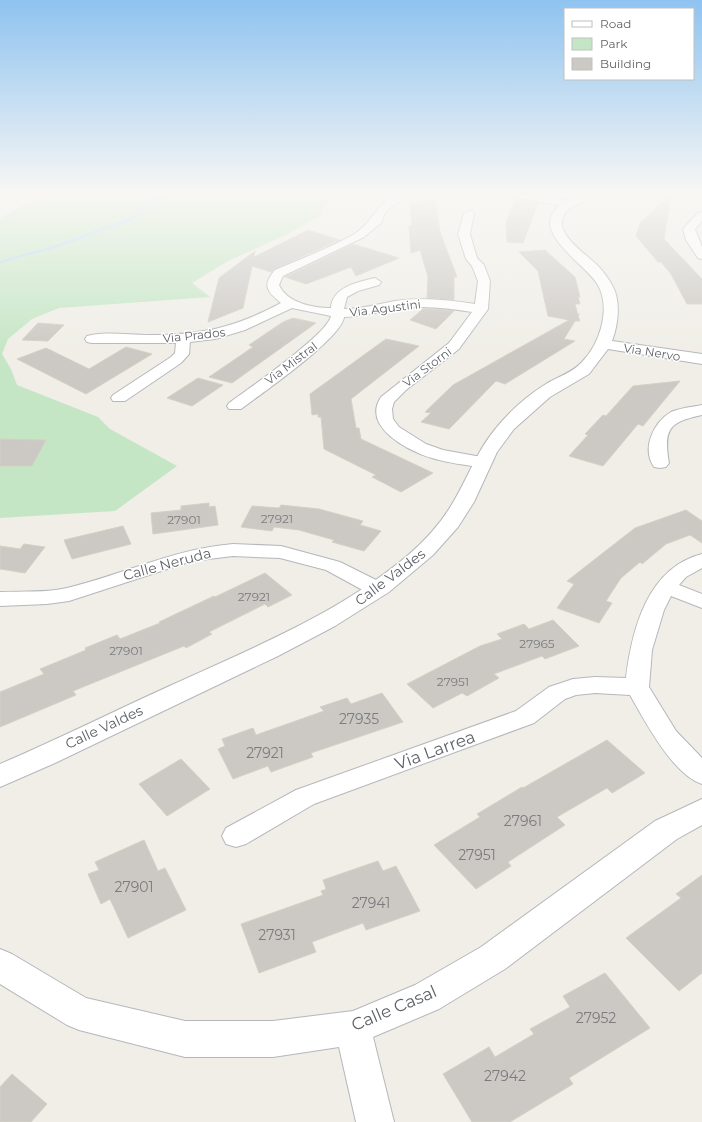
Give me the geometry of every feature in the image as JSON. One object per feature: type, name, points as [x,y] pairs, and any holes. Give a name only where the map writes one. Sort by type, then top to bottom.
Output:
[{"type":"street","name":"Via Agustini","points":[[334,247],[279,273],[274,279],[273,285],[276,292],[290,304],[338,313],[358,313],[396,305],[420,303],[447,304],[481,309]]},
{"type":"street","points":[[468,247],[472,259],[478,265],[484,281],[481,309]]},
{"type":"street","name":"Calle Valdes","points":[[0,776],[282,646],[338,614],[377,589],[406,568],[435,542],[455,516],[470,491],[481,462],[497,438],[514,418],[552,388],[577,375],[592,360],[608,333],[611,300],[599,276],[589,264],[569,247]]},
{"type":"street","points":[[695,247],[702,255]]},
{"type":"street","name":"Via Mistral","points":[[235,406],[320,342],[337,321],[337,306],[342,295],[354,288],[375,282]]},
{"type":"street","name":"Via Prados","points":[[92,339],[183,338],[231,331],[256,322],[290,304]]},
{"type":"street","name":"Via Storni","points":[[481,309],[454,346],[401,387],[387,400],[384,410],[385,420],[393,430],[414,444],[439,454],[481,462]]},
{"type":"street","points":[[120,398],[176,360],[182,354],[183,338]]},
{"type":"street","name":"Via Nervo","points":[[602,344],[702,359]]},
{"type":"street","points":[[660,463],[657,443],[665,424],[678,415],[702,410]]},
{"type":"street","name":"Calle Neruda","points":[[0,599],[47,598],[69,594],[187,556],[206,552],[240,550],[281,552],[333,566],[377,589]]},
{"type":"street","points":[[702,560],[679,573],[664,588],[652,610],[641,650],[637,687],[667,738],[702,774]]},
{"type":"street","points":[[664,588],[702,601]]},
{"type":"street","name":"Via Larrea","points":[[236,836],[305,797],[525,717],[557,693],[573,687],[595,685],[637,687]]},
{"type":"street","name":"Calle Casal","points":[[0,965],[79,1013],[185,1039],[273,1039],[353,1028],[427,997],[493,958],[666,830],[702,811]]},
{"type":"street","points":[[353,1028],[375,1122]]},
{"type":"green space","points":[[0,247],[258,247],[228,261],[192,283],[210,297],[59,308],[32,319],[8,339],[2,354],[11,369],[17,385],[98,417],[110,429],[177,466],[115,511],[0,518]]},
{"type":"building","points":[[273,247],[323,247],[274,269],[271,272],[252,266],[243,308],[208,322],[219,278],[255,251],[254,257]]},
{"type":"building","points":[[346,247],[364,247],[399,258],[356,276],[351,267],[306,284],[285,277]]},
{"type":"building","points":[[411,247],[446,247],[457,277],[454,277],[454,300],[427,298],[428,277],[420,250],[411,253]]},
{"type":"building","points":[[646,247],[672,247],[702,279],[702,304],[687,304],[671,274],[661,262],[658,262]]},
{"type":"building","points":[[545,250],[575,277],[580,297],[578,297],[580,304],[575,304],[578,315],[580,314],[578,316],[580,321],[575,321],[564,339],[575,341],[505,384],[496,381],[449,429],[421,422],[431,413],[425,412],[453,385],[569,320],[548,316],[538,271],[519,252]]},
{"type":"building","points":[[423,309],[454,311],[436,329],[410,320]]},
{"type":"building","points":[[293,318],[316,323],[232,383],[209,377],[253,347],[249,345],[283,322]]},
{"type":"building","points":[[38,323],[64,325],[48,341],[22,340]]},
{"type":"building","points":[[386,339],[419,346],[351,399],[356,428],[359,428],[361,439],[433,473],[401,492],[372,477],[376,475],[324,449],[321,417],[318,417],[318,414],[312,415],[310,394]]},
{"type":"building","points":[[126,347],[152,354],[86,394],[17,359],[46,348],[89,369]]},
{"type":"building","points":[[198,378],[223,385],[192,406],[167,398]]},
{"type":"building","points":[[680,381],[643,426],[638,424],[603,466],[569,456],[588,435],[585,434],[603,415],[606,416],[633,386]]},
{"type":"building","points":[[0,439],[46,440],[32,466],[0,466]]},
{"type":"building","points":[[209,503],[209,507],[215,506],[218,525],[153,534],[151,513],[181,510],[181,506]]},
{"type":"building","points":[[281,505],[319,509],[363,521],[360,525],[381,531],[364,551],[332,542],[334,540],[299,530],[274,527],[272,531],[241,527],[252,506],[279,508]]},
{"type":"building","points":[[686,510],[702,521],[702,543],[690,535],[666,544],[642,564],[640,562],[621,578],[606,601],[612,603],[599,623],[557,608],[574,584],[567,581],[635,528]]},
{"type":"building","points":[[123,526],[131,544],[72,559],[64,540]]},
{"type":"building","points":[[24,544],[45,547],[25,573],[0,569],[0,546],[20,549]]},
{"type":"building","points":[[265,573],[292,595],[268,607],[265,604],[209,632],[212,634],[186,648],[184,646],[73,691],[76,695],[0,727],[0,692],[44,674],[40,669],[86,650],[85,648],[117,635],[120,639],[160,623],[159,622]]},
{"type":"building","points":[[553,620],[579,646],[545,659],[542,656],[494,674],[499,678],[467,696],[462,693],[433,708],[407,684],[480,646],[502,639],[497,634],[524,624],[529,629]]},
{"type":"building","points":[[382,693],[403,722],[311,753],[313,757],[271,772],[268,766],[233,779],[218,749],[225,746],[222,739],[253,728],[256,735],[324,711],[320,707],[347,698],[351,704]]},
{"type":"building","points":[[607,740],[645,773],[612,793],[607,788],[557,817],[565,825],[508,862],[511,866],[476,889],[434,845],[480,817],[477,814],[522,787],[523,788]]},
{"type":"building","points":[[181,759],[210,789],[167,816],[139,784]]},
{"type":"building","points":[[144,840],[158,871],[165,868],[186,910],[128,938],[110,899],[101,904],[88,874],[99,870],[95,862]]},
{"type":"building","points":[[378,861],[383,871],[396,866],[420,911],[366,930],[363,923],[312,942],[316,952],[259,973],[241,924],[323,895],[321,891],[326,889],[323,880]]},
{"type":"building","points":[[702,875],[702,973],[679,991],[626,938],[681,898],[676,894]]},
{"type":"building","points":[[605,973],[650,1028],[569,1078],[573,1084],[510,1122],[472,1122],[443,1074],[489,1047],[495,1057],[534,1034],[530,1029],[570,1007],[563,996]]},
{"type":"building","points":[[12,1074],[47,1104],[31,1122],[0,1122],[0,1087]]},
{"type":"waterway","points":[[0,262],[52,247]]}]
